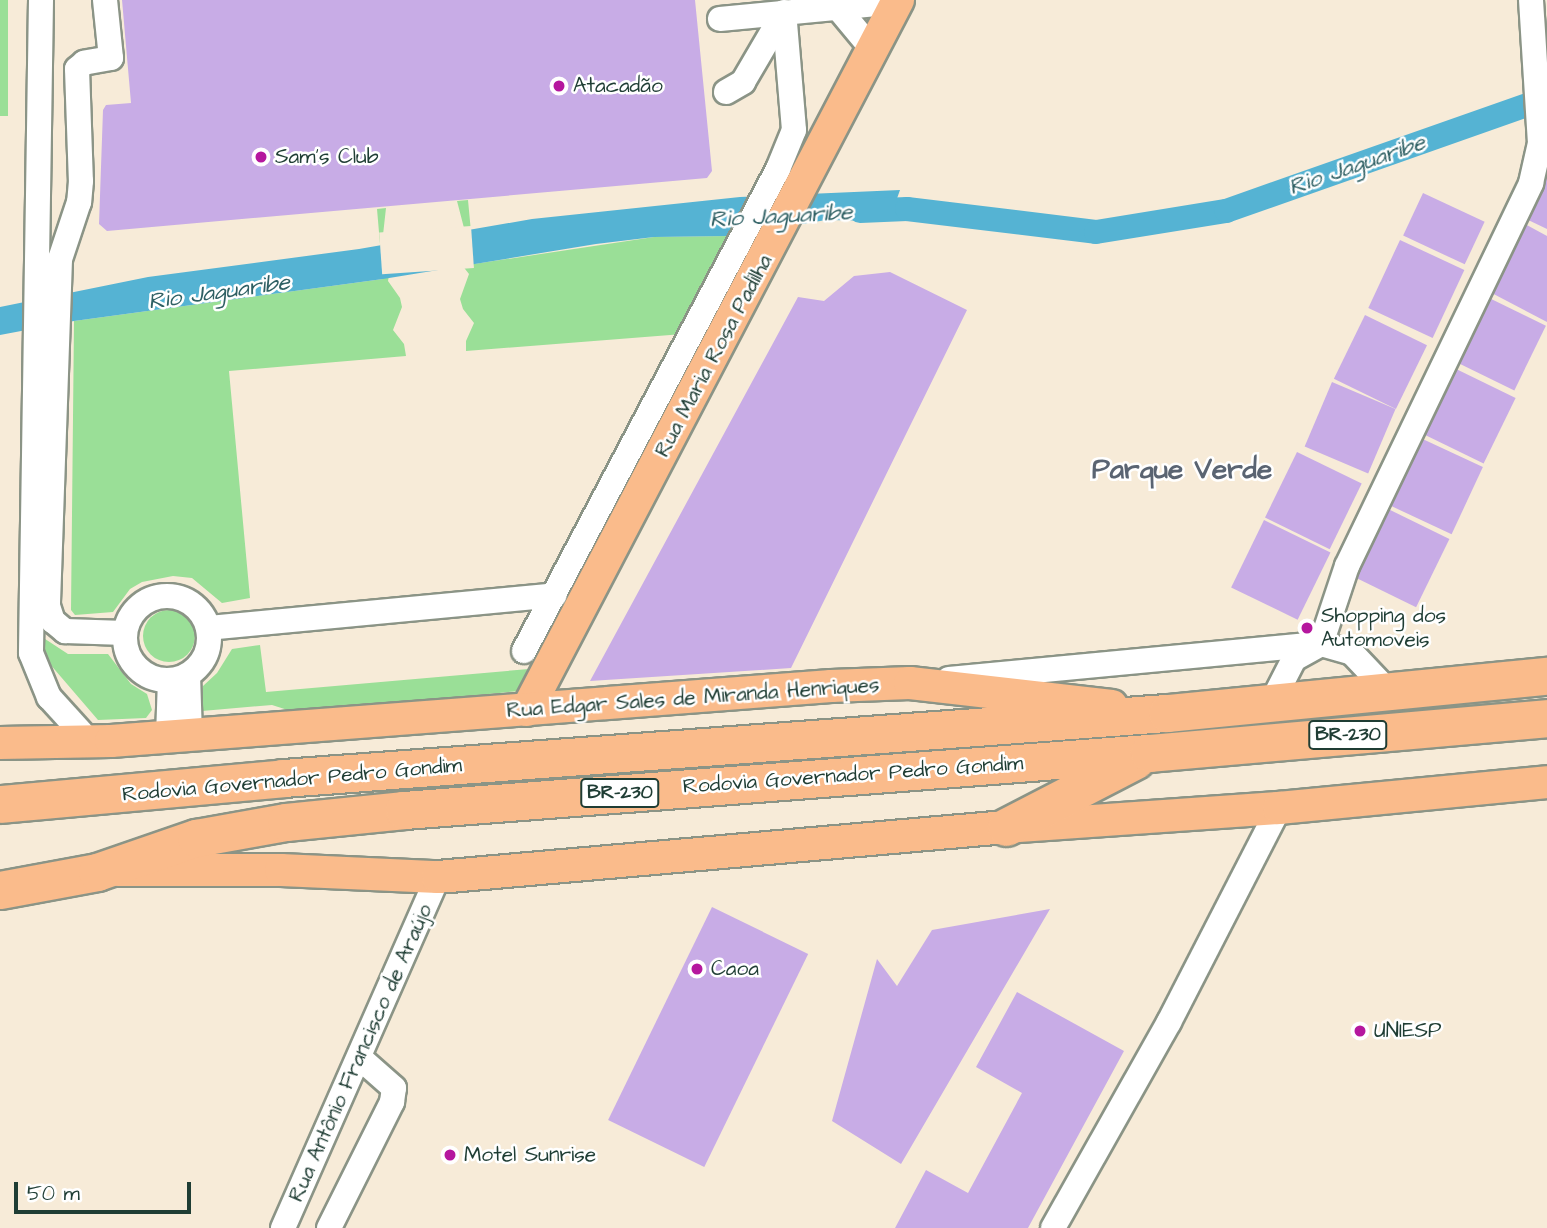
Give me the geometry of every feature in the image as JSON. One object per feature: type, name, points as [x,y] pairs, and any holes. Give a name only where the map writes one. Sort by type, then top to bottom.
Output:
[{"type":"highway","name":"Rodovia Governador Pedro Gondim","points":[[0,804],[283,778],[1167,713],[1547,676]]},
{"type":"highway","name":"Rodovia Governador Pedro Gondim","points":[[10,891],[97,872],[196,838],[286,822],[404,810],[1149,753],[1547,718]]},
{"type":"highway","points":[[1006,827],[1149,753]]},
{"type":"main road","name":"Rua Maria Rosa Padilha","points":[[527,710],[777,237],[790,178],[872,49],[897,1]]},
{"type":"main road","name":"Rua Edgar Sales de Miranda Henriques","points":[[0,743],[179,736],[831,686],[910,683]]},
{"type":"main road","points":[[910,683],[1167,713]]},
{"type":"main road","points":[[97,872],[281,870],[438,877],[1006,827],[1279,808],[1547,782]]},
{"type":"street","points":[[41,0],[48,285],[49,614],[65,631],[125,633]]},
{"type":"street","points":[[48,285],[74,221],[82,181],[77,69],[84,63],[111,58],[106,0]]},
{"type":"street","points":[[1272,702],[1294,659],[1321,644],[1347,566],[1531,183],[1540,143],[1531,0]]},
{"type":"street","points":[[733,12],[784,12],[897,1]]},
{"type":"street","points":[[838,8],[872,49]]},
{"type":"street","points":[[726,92],[743,82],[784,12]]},
{"type":"street","points":[[524,652],[678,354],[743,238],[790,178],[794,130],[784,12]]},
{"type":"street","points":[[48,331],[31,653],[49,697],[77,742]]},
{"type":"street","points":[[208,628],[554,595]]},
{"type":"street","points":[[157,596],[174,596],[189,601],[202,613],[208,628],[206,655],[179,677],[152,677],[137,667],[127,651],[125,633],[136,610],[157,596]]},
{"type":"street","points":[[1321,644],[1352,653],[1388,691]]},
{"type":"street","name":"Rua Edgar Sales de Miranda Henriques","points":[[910,683],[1321,644]]},
{"type":"street","points":[[179,677],[179,736]]},
{"type":"street","points":[[1053,1228],[1168,1021],[1279,808]]},
{"type":"street","name":"Rua Antônio Francisco de Araújo","points":[[276,1227],[360,1058],[438,877]]},
{"type":"street","points":[[329,1228],[392,1102],[394,1088],[360,1058]]},
{"type":"green space","points":[[0,0],[8,0],[8,116],[0,116]]},
{"type":"green space","points":[[468,200],[474,264],[654,237],[730,236],[683,334],[466,351],[466,341],[474,323],[463,309],[460,299],[469,274],[458,260],[464,228],[457,201]]},
{"type":"green space","points":[[386,208],[383,235],[394,246],[388,281],[400,298],[402,307],[393,330],[404,344],[406,356],[229,371],[250,598],[222,603],[192,578],[173,576],[142,582],[130,589],[113,612],[75,615],[71,610],[74,321],[383,279],[377,209]]},
{"type":"green space","points":[[169,610],[179,612],[187,618],[193,626],[193,646],[187,654],[179,660],[169,662],[159,660],[151,654],[145,646],[143,636],[145,626],[151,618],[159,612]]},
{"type":"green space","points":[[39,635],[68,654],[108,654],[131,684],[147,694],[152,710],[146,718],[98,720],[43,656]]},
{"type":"green space","points":[[260,645],[266,692],[529,669],[520,691],[294,712],[272,705],[202,711],[203,686],[217,673],[232,649]]},
{"type":"water","points":[[900,190],[889,221],[826,220],[730,236],[654,237],[596,244],[383,279],[74,321],[0,335],[0,307],[148,277],[359,249],[532,219],[740,197]]},
{"type":"pier","points":[[471,226],[474,268],[382,274],[379,232]]},
{"type":"building","points":[[122,0],[695,0],[712,171],[707,178],[107,231],[99,224],[103,110],[106,105],[131,103]]},
{"type":"building","points":[[1547,165],[1547,229],[1522,217]]},
{"type":"building","points":[[1423,193],[1485,222],[1465,264],[1403,236]]},
{"type":"building","points":[[1521,222],[1547,236],[1547,322],[1486,290]]},
{"type":"building","points":[[1400,240],[1464,270],[1433,338],[1368,308]]},
{"type":"building","points":[[890,272],[967,310],[791,668],[590,681],[798,297],[824,301],[854,276]]},
{"type":"building","points":[[1483,295],[1546,326],[1514,390],[1451,360]]},
{"type":"building","points":[[1365,315],[1427,345],[1396,409],[1334,379]]},
{"type":"building","points":[[1450,366],[1516,398],[1484,464],[1418,432]]},
{"type":"building","points":[[1332,382],[1396,409],[1368,473],[1305,446]]},
{"type":"building","points":[[1414,435],[1483,467],[1452,534],[1383,502]]},
{"type":"building","points":[[1297,452],[1362,484],[1330,549],[1265,518]]},
{"type":"building","points":[[1382,506],[1449,539],[1416,607],[1349,574]]},
{"type":"building","points":[[1264,520],[1331,552],[1298,620],[1231,587]]},
{"type":"building","points":[[712,907],[808,954],[704,1167],[608,1120]]},
{"type":"building","points":[[1050,909],[901,1164],[832,1121],[877,959],[897,986],[932,930]]},
{"type":"building","points":[[1017,992],[1124,1051],[1028,1228],[895,1228],[926,1170],[968,1193],[1022,1093],[976,1067]]},
{"type":"waterway","name":"Rio Jaguaribe","points":[[860,211],[907,209],[1096,232],[1226,211],[1547,98]]},
{"type":"place","name":"Atacadão","points":[[559,86]]},
{"type":"place","name":"Sam's Club","points":[[261,157]]},
{"type":"place","name":"Shopping dos Automoveis","points":[[1307,628]]},
{"type":"place","name":"Caoa","points":[[697,969]]},
{"type":"place","name":"UNIESP","points":[[1360,1031]]},
{"type":"place","name":"Motel Sunrise","points":[[450,1155]]},
{"type":"district","name":"Parque Verde","points":[[1182,470]]}]
